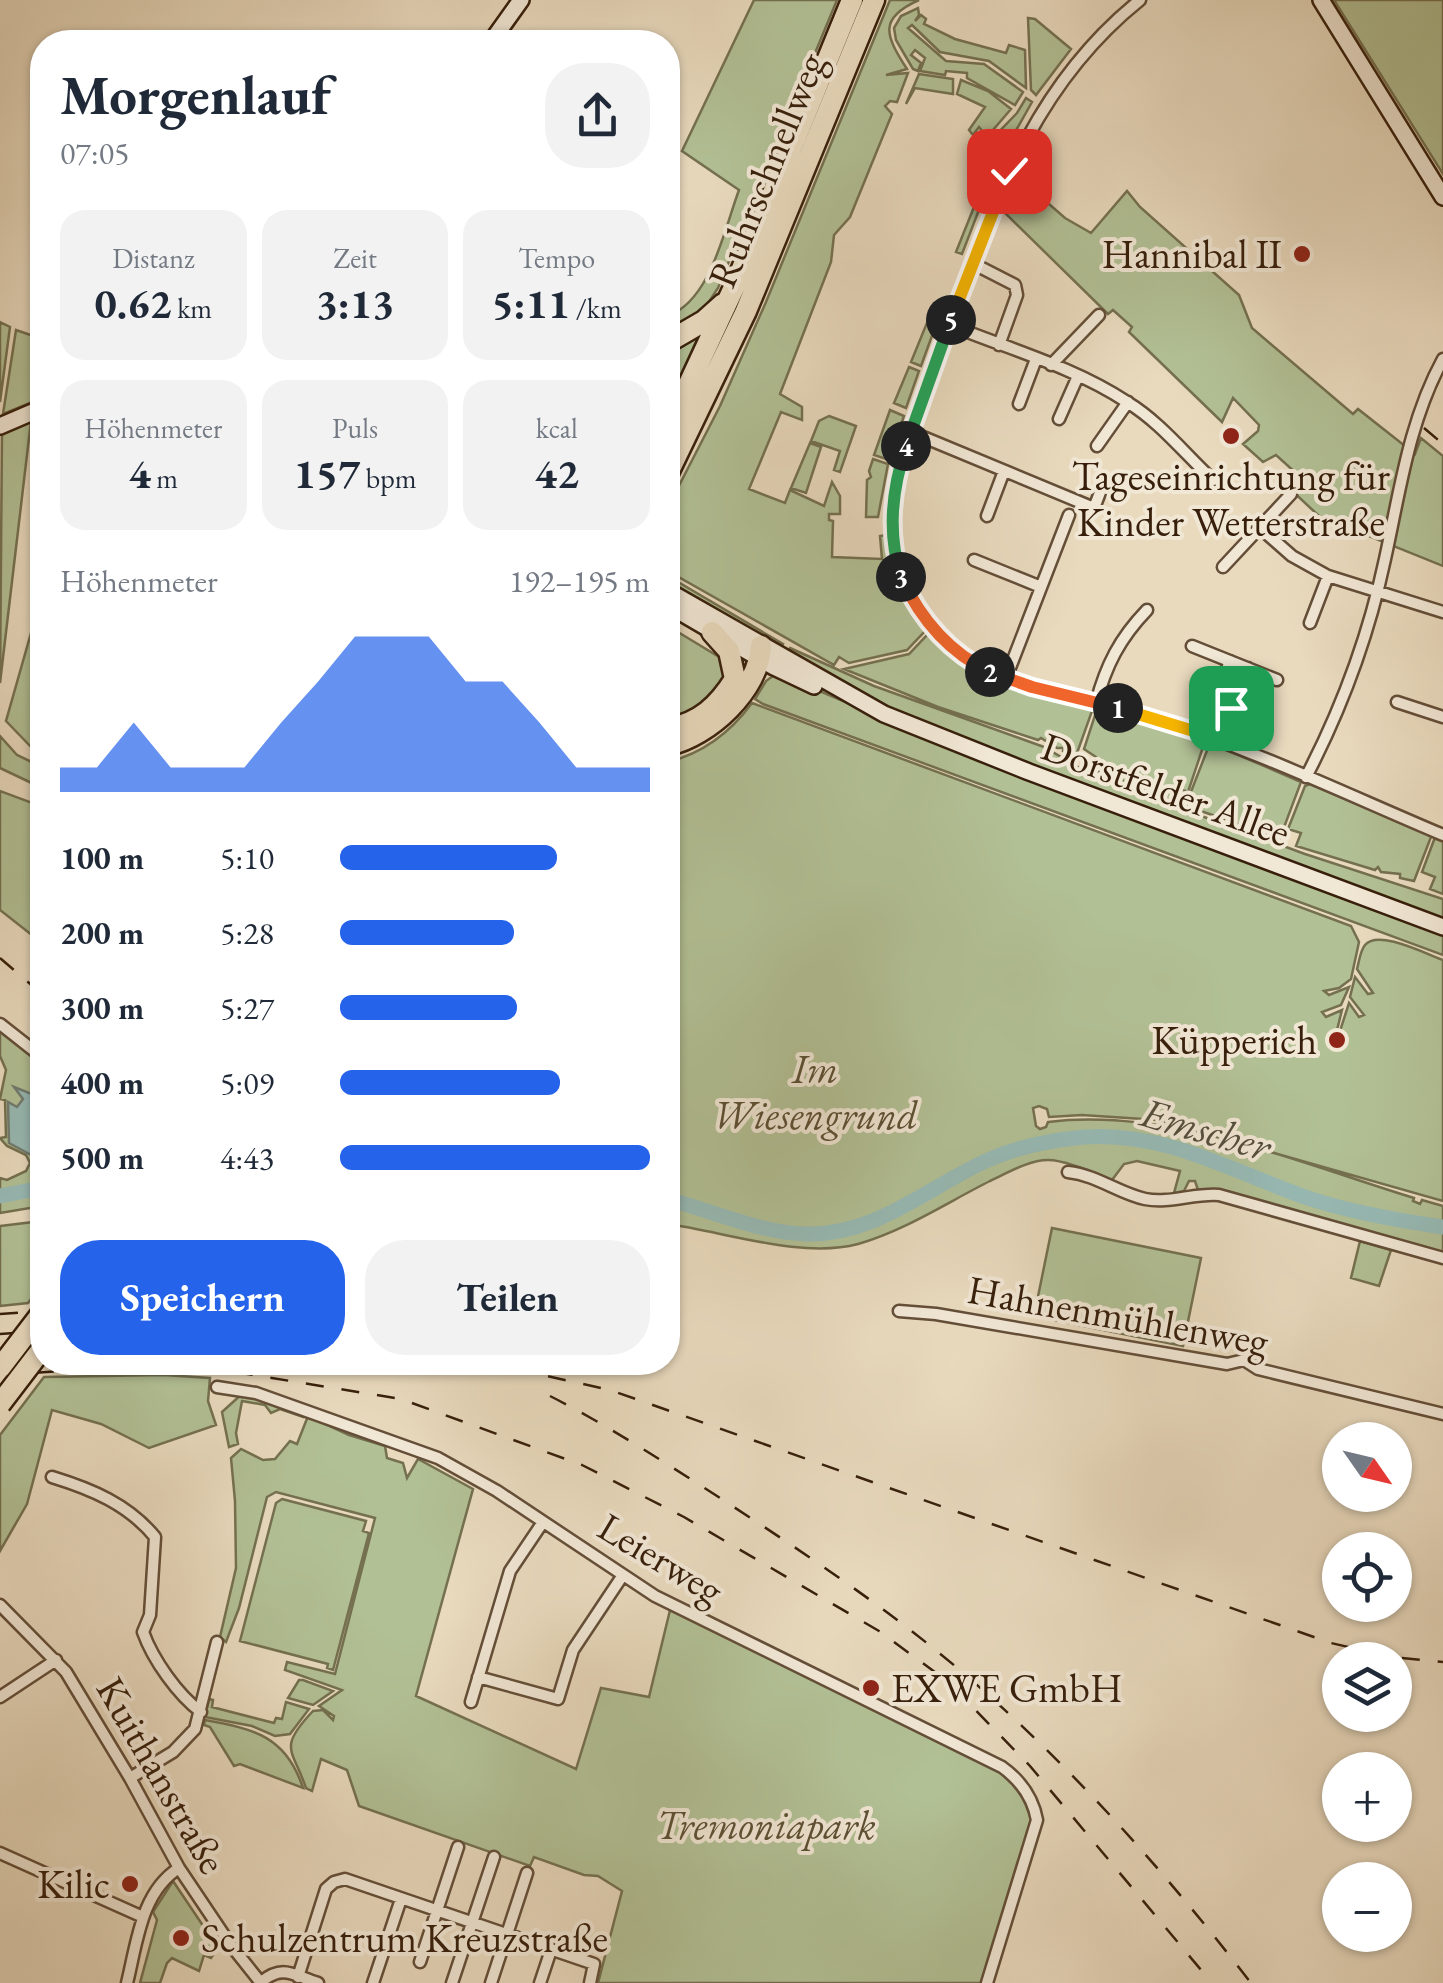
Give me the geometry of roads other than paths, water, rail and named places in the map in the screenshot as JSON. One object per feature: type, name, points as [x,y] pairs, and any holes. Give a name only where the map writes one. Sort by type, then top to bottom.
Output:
[{"type":"highway","name":"Ruhrschnellweg","points":[[680,403],[737,281],[852,0]]},
{"type":"highway","name":"Ruhrschnellweg","points":[[680,449],[746,310],[874,0]]},
{"type":"highway","points":[[680,335],[711,316],[737,281]]},
{"type":"highway","points":[[712,632],[729,651],[735,679]]},
{"type":"highway","points":[[680,727],[706,714],[757,653]]},
{"type":"highway","points":[[680,741],[700,734],[720,718],[757,653]]},
{"type":"highway","points":[[0,1368],[30,1328]]},
{"type":"highway","points":[[0,1404],[30,1365]]},
{"type":"main road","points":[[500,30],[521,0]]},
{"type":"main road","points":[[1320,0],[1443,197]]},
{"type":"main road","points":[[0,426],[30,413]]},
{"type":"main road","name":"Dorstfelder Allee","points":[[680,598],[757,653]]},
{"type":"main road","name":"Dorstfelder Allee","points":[[680,612],[712,632],[869,707],[982,755],[1443,927]]},
{"type":"street","points":[[1140,0],[1089,48],[1038,115],[1009,171],[900,466],[892,512],[895,558],[902,579],[922,616],[941,638],[967,659],[1006,678],[1210,736],[1442,832]]},
{"type":"street","points":[[972,263],[1016,285],[1018,295],[999,345]]},
{"type":"street","points":[[1051,365],[1099,315]]},
{"type":"street","points":[[950,325],[1078,376],[1128,402],[1213,480]]},
{"type":"street","points":[[1019,404],[1036,359]]},
{"type":"street","points":[[1306,777],[1333,726],[1377,591],[1409,446],[1443,359]]},
{"type":"street","points":[[1059,419],[1078,376]]},
{"type":"street","points":[[1097,446],[1128,402]]},
{"type":"street","points":[[911,432],[1094,508],[1104,482]]},
{"type":"street","points":[[987,516],[1004,471]]},
{"type":"street","points":[[1223,567],[1291,494]]},
{"type":"street","points":[[1006,678],[1069,515]]},
{"type":"street","points":[[1259,527],[1292,556],[1328,576],[1443,612]]},
{"type":"street","points":[[974,560],[1041,587]]},
{"type":"street","points":[[1310,622],[1328,576]]},
{"type":"street","points":[[1096,702],[1111,656],[1148,610]]},
{"type":"street","points":[[1192,646],[1278,680]]},
{"type":"street","points":[[1219,714],[1214,701],[1230,661]]},
{"type":"street","points":[[1210,736],[1219,714],[1231,708],[1248,668]]},
{"type":"street","points":[[1397,702],[1443,717]]},
{"type":"street","points":[[0,1024],[30,1048]]},
{"type":"street","points":[[1068,1172],[1097,1178],[1145,1198],[1218,1195],[1443,1258]]},
{"type":"street","name":"Hahnenmühlenweg","points":[[898,1311],[936,1314],[1227,1364],[1244,1360],[1258,1370],[1443,1414]]},
{"type":"street","name":"Leierweg","points":[[217,1386],[256,1393],[424,1452],[498,1491],[655,1596],[1016,1777],[1033,1805],[1035,1829],[987,1983]]},
{"type":"street","points":[[52,1477],[99,1492],[155,1537],[150,1615],[143,1632],[148,1646],[190,1704],[201,1712]]},
{"type":"street","points":[[471,1702],[510,1571],[544,1522]]},
{"type":"street","points":[[478,1677],[558,1699],[573,1650],[624,1575]]},
{"type":"street","name":"Kuithanstraße","points":[[0,1605],[56,1660],[80,1693],[179,1868],[261,1983]]},
{"type":"street","points":[[130,1778],[196,1729],[217,1642]]},
{"type":"street","points":[[0,1698],[56,1660]]},
{"type":"street","points":[[420,1962],[458,1847]]},
{"type":"street","points":[[0,1853],[143,1917]]},
{"type":"street","points":[[452,1983],[494,1857]]},
{"type":"street","points":[[126,1983],[143,1917],[160,1884],[179,1868]]},
{"type":"street","points":[[491,1983],[527,1872]]},
{"type":"street","points":[[298,1976],[326,1890],[345,1879],[594,1964],[590,1983]]},
{"type":"street","points":[[373,1983],[400,1899]]},
{"type":"street","points":[[540,1983],[551,1950]]},
{"type":"street","points":[[261,1983],[272,1973],[284,1972],[318,1983]]},
{"type":"water","points":[[14,1087],[30,1093],[30,1154],[9,1143],[8,1102],[17,1107],[23,1099]]},
{"type":"waterway","name":"Emscher","points":[[680,1203],[772,1230],[832,1232],[879,1218],[1011,1151],[1060,1140],[1113,1137],[1196,1154],[1335,1206],[1443,1227]]},
{"type":"waterway","name":"Emscher","points":[[0,1196],[30,1190]]},
{"type":"railway","points":[[1424,428],[1443,444]]},
{"type":"railway","points":[[0,958],[30,984]]},
{"type":"railway","points":[[0,1314],[30,1312]]},
{"type":"railway","points":[[0,1334],[30,1332]]},
{"type":"railway","points":[[0,1375],[30,1373]]},
{"type":"railway","points":[[254,1375],[401,1399],[582,1465],[684,1517],[879,1631],[947,1681],[1030,1766],[1212,1983]]},
{"type":"railway","points":[[542,1375],[610,1390],[1331,1643],[1392,1657],[1443,1662]]},
{"type":"railway","points":[[550,1396],[636,1445],[780,1537],[955,1666],[1074,1777],[1183,1898],[1251,1983]]},
{"type":"place","name":"Hannibal Ⅱ","points":[[1302,254]]},
{"type":"place","name":"Tageseinrichtung für Kinder Wetterstraße","points":[[1231,436]]},
{"type":"place","name":"Küpperich","points":[[1337,1040]]},
{"type":"place","name":"EXWE GmbH","points":[[871,1688]]},
{"type":"place","name":"Kilic","points":[[130,1884]]},
{"type":"place","name":"Schulzentrum Kreuzstraße","points":[[181,1938]]},
{"type":"park label","name":"Im Wiesengrund","points":[[815,1092]]},
{"type":"park label","name":"Tremoniapark","points":[[766,1825]]}]
